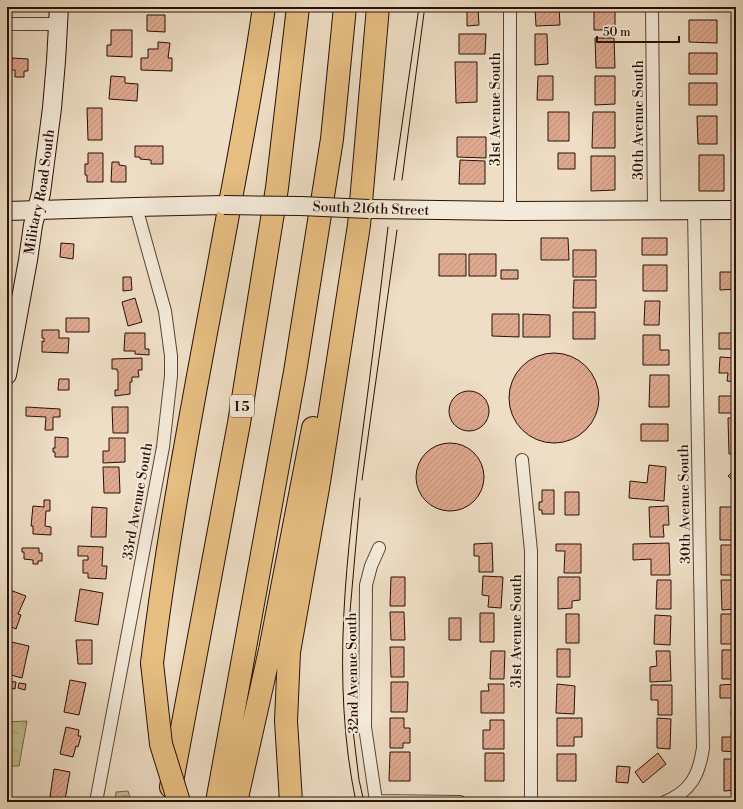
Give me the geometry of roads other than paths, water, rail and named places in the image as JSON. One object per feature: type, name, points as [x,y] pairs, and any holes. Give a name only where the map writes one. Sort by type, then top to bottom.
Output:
[{"type":"highway","points":[[179,802],[162,744],[152,663],[159,603],[172,520],[242,138],[264,7]]},
{"type":"highway","name":"I 5","points":[[169,802],[239,423],[277,188],[298,7]]},
{"type":"highway","points":[[217,802],[295,372],[332,140],[345,7]]},
{"type":"highway","points":[[291,802],[286,721],[288,652],[319,482],[359,225],[378,7]]},
{"type":"highway","points":[[236,802],[270,650],[350,230],[374,56]]},
{"type":"main road","name":"Military Road South","points":[[7,375],[41,193],[52,108],[59,16]]},
{"type":"main road","name":"South 216th Street","points":[[7,211],[224,205],[510,211],[736,210]]},
{"type":"street","name":"31st Avenue South","points":[[510,7],[510,211]]},
{"type":"street","name":"30th Avenue South","points":[[652,7],[654,210]]},
{"type":"street","points":[[7,24],[59,16]]},
{"type":"street","name":"33rd Avenue South","points":[[96,802],[163,447],[171,376],[171,356],[165,311],[136,207]]},
{"type":"street","name":"30th Avenue South","points":[[666,802],[684,792],[691,784],[701,761],[703,734],[694,210]]},
{"type":"street","name":"31st Avenue South","points":[[522,460],[531,551],[531,802]]},
{"type":"street","name":"32nd Avenue South","points":[[379,548],[371,566],[366,585],[365,727],[376,801],[460,802]]},
{"type":"tram line","points":[[394,180],[419,7]]},
{"type":"tram line","points":[[402,180],[424,13]]},
{"type":"tram line","points":[[356,802],[348,756],[344,709],[344,616],[347,569],[357,475],[388,227]]},
{"type":"tram line","points":[[362,480],[397,230]]},
{"type":"tram line","points":[[349,623],[360,498]]},
{"type":"tram line","points":[[350,705],[359,780],[364,802]]}]
